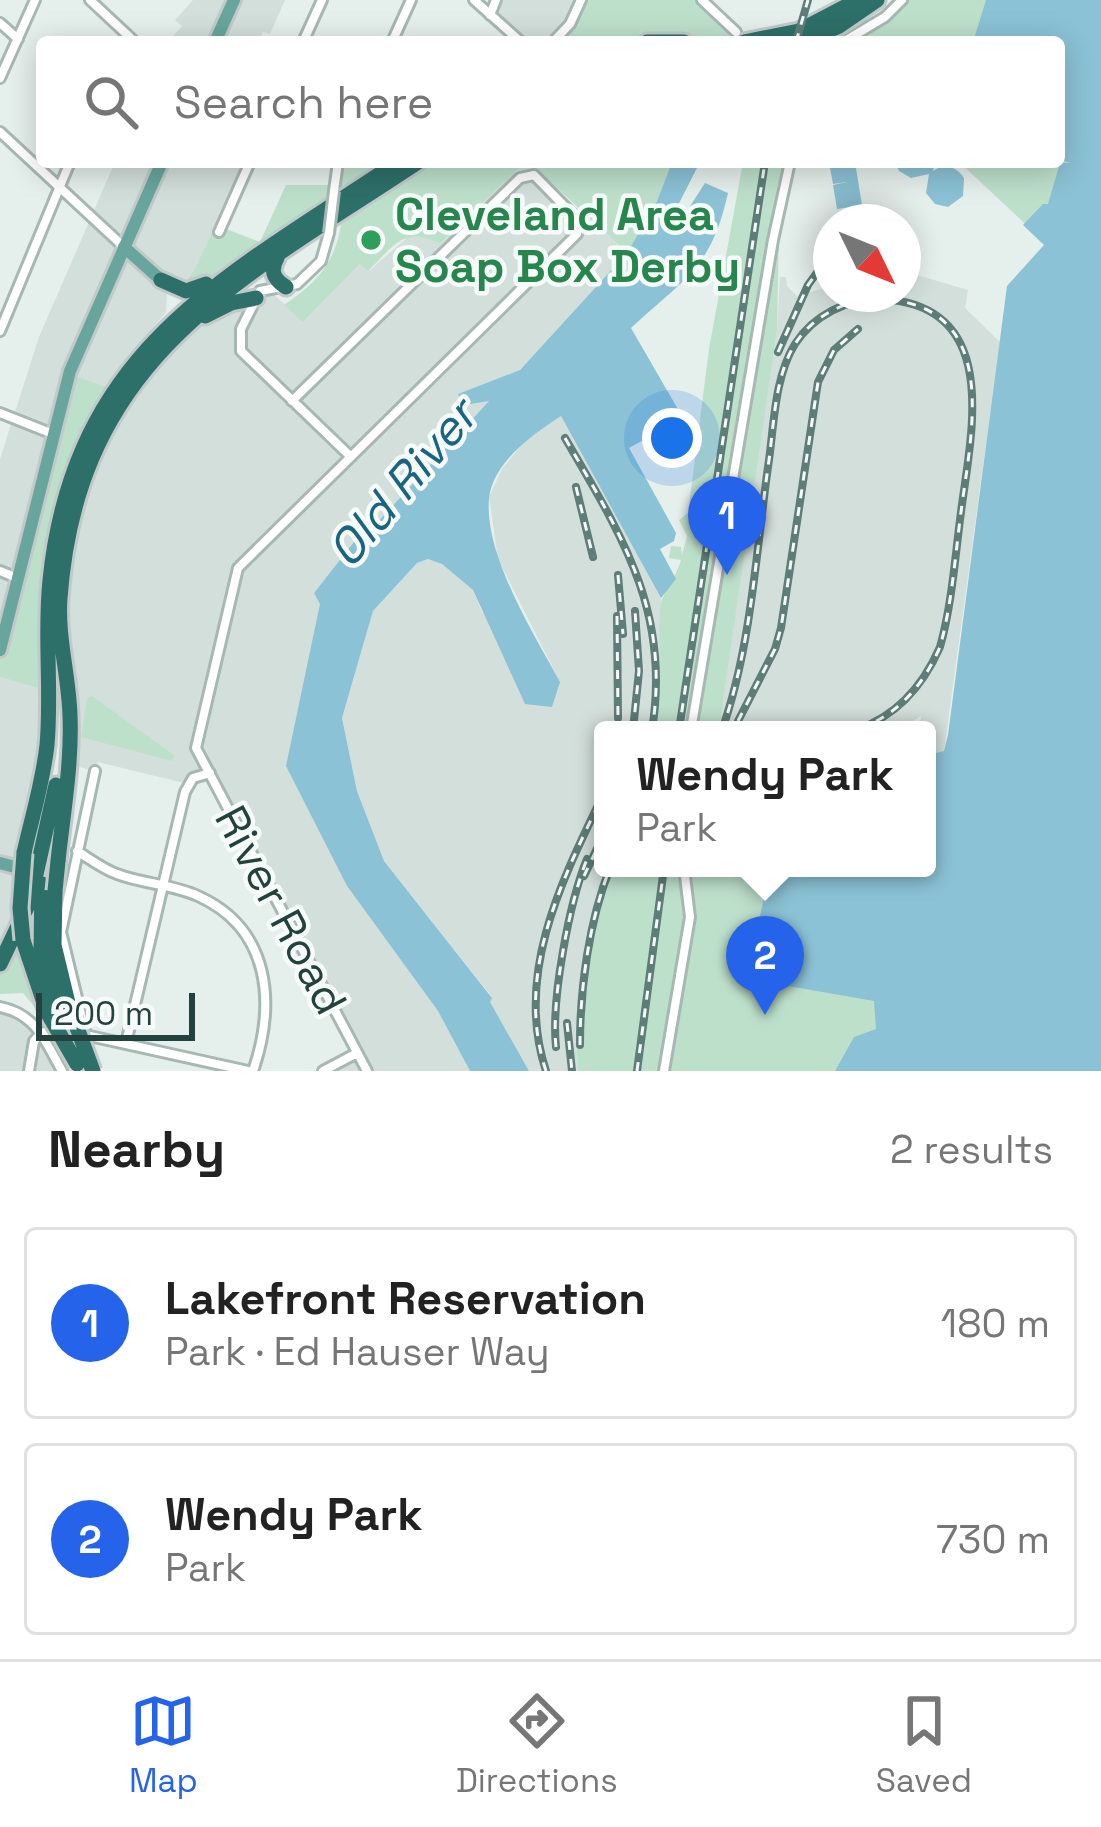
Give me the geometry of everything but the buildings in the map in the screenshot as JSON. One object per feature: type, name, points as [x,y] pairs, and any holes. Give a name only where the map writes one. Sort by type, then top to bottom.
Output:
[{"type":"highway","points":[[750,36],[799,31],[858,0]]},
{"type":"highway","points":[[815,36],[877,0]]},
{"type":"highway","points":[[124,376],[182,311],[389,168]]},
{"type":"highway","points":[[0,964],[27,910],[58,776],[62,725],[59,619],[70,529],[97,447],[130,388],[208,304],[409,168]]},
{"type":"highway","points":[[161,280],[182,290],[198,289],[285,237]]},
{"type":"highway","points":[[275,261],[276,280],[292,286]]},
{"type":"highway","points":[[97,447],[152,369],[192,326],[225,305],[258,295],[275,261]]},
{"type":"highway","points":[[58,1007],[46,946],[43,875],[50,580],[62,510],[93,428],[167,309],[168,296],[161,280]]},
{"type":"highway","points":[[59,619],[70,730],[58,861],[20,908],[23,940],[58,1007],[81,1070]]},
{"type":"highway","points":[[0,952],[22,900],[54,765],[56,700],[47,648]]},
{"type":"main road","points":[[217,36],[229,3]]},
{"type":"main road","points":[[0,650],[70,371],[159,168]]},
{"type":"main road","points":[[124,247],[161,280]]},
{"type":"main road","points":[[112,275],[128,265],[145,265]]},
{"type":"main road","points":[[0,863],[43,875]]},
{"type":"street","points":[[0,78],[35,0]]},
{"type":"street","points":[[90,0],[124,36]]},
{"type":"street","points":[[306,36],[322,0]]},
{"type":"street","points":[[395,36],[411,0]]},
{"type":"street","points":[[473,0],[514,36]]},
{"type":"street","points":[[490,15],[496,0]]},
{"type":"street","points":[[559,36],[581,0]]},
{"type":"street","points":[[702,0],[739,36]]},
{"type":"street","points":[[854,36],[902,0]]},
{"type":"street","points":[[0,23],[18,39]]},
{"type":"street","points":[[0,132],[36,165]]},
{"type":"street","points":[[39,168],[124,247]]},
{"type":"street","points":[[0,331],[68,168]]},
{"type":"street","points":[[219,232],[247,168]]},
{"type":"street","points":[[292,401],[520,178],[530,175],[578,219],[579,229],[351,457],[292,401],[241,352],[241,329],[258,295],[282,293],[319,264],[329,233],[337,168]]},
{"type":"street","points":[[693,721],[789,168]]},
{"type":"street","points":[[0,413],[54,435]]},
{"type":"street","name":"River Road","points":[[351,457],[238,568],[196,748],[367,1071]]},
{"type":"street","points":[[0,571],[17,578]]},
{"type":"street","points":[[86,1034],[43,875],[77,851],[95,771]]},
{"type":"street","points":[[126,1043],[184,792],[194,778],[210,773]]},
{"type":"street","points":[[29,1071],[34,1041],[55,1028],[250,1071],[264,1034],[267,989],[252,946],[223,910],[194,894],[116,874],[77,851]]},
{"type":"street","points":[[664,1071],[690,917],[687,877]]},
{"type":"street","points":[[0,1007],[27,1016],[81,1070]]},
{"type":"street","points":[[323,1071],[357,1053]]},
{"type":"shaded area","points":[[193,0],[285,0],[270,34],[261,36],[173,36],[182,26],[175,20]]},
{"type":"shaded area","points":[[496,0],[581,0],[559,36],[514,36],[490,15]]},
{"type":"shaded area","points":[[112,168],[247,168],[219,232],[213,230],[185,282],[186,291],[167,291],[166,312],[145,337],[115,390],[70,375],[0,650],[0,459],[39,337]]},
{"type":"shaded area","points":[[519,168],[532,168],[627,253],[520,370],[458,394],[490,400],[373,527],[366,525],[314,593],[321,603],[323,837],[347,886],[438,1011],[470,1071],[323,1071],[356,1053],[210,774],[188,784],[98,762],[95,771],[68,764],[59,619],[86,474],[146,376],[197,322],[242,300],[274,295],[304,321],[360,264],[369,271],[409,236],[420,234],[440,244]]},
{"type":"shaded area","points":[[921,276],[968,290],[965,308],[1000,342],[944,751],[936,753],[936,721],[921,721],[921,716],[913,721],[718,721],[777,331],[780,277],[786,277],[787,286],[797,296],[813,291],[813,312],[921,312]]},
{"type":"shaded area","points":[[561,416],[661,598],[662,695],[658,721],[594,721],[594,877],[602,877],[575,1018],[578,1071],[529,1071],[489,1001],[492,997],[384,861],[357,791],[342,718],[373,611],[417,563],[429,559],[473,590],[482,612],[560,682],[498,559],[489,497],[502,469],[528,437]]},
{"type":"shaded area","points":[[0,677],[48,691],[20,908],[0,952]]},
{"type":"shaded area","points":[[0,1007],[55,1028],[81,1071],[0,1071]]},
{"type":"green space","points":[[581,0],[702,0],[741,36],[557,36]]},
{"type":"green space","points":[[908,0],[1101,0],[1065,261],[965,168],[1065,168],[1065,36],[862,36]]},
{"type":"green space","points":[[337,168],[389,168],[201,287],[186,291],[185,282],[213,230],[219,232],[221,227],[260,242],[286,185],[334,185]]},
{"type":"green space","name":"Cleveland Area Soap Box Derby","points":[[419,168],[519,168],[440,244],[417,236],[400,241],[368,271],[360,264],[303,322],[284,305],[324,269],[342,219]]},
{"type":"green space","points":[[535,168],[670,168],[627,253]]},
{"type":"green space","points":[[742,168],[785,168],[777,331],[720,721],[657,721],[661,603],[681,560],[669,558],[671,546],[681,547],[682,555],[687,536],[679,520],[688,513],[709,349]]},
{"type":"green space","points":[[69,374],[115,390],[98,419],[48,691],[0,677],[0,650]]},
{"type":"green space","points":[[92,696],[175,756],[172,761],[81,737],[87,698]]},
{"type":"green space","points":[[602,877],[801,877],[886,902],[767,886],[765,895],[873,981],[899,1071],[578,1071],[575,1018]]},
{"type":"green space","points":[[17,940],[42,1016],[23,993],[0,994],[0,969]]},
{"type":"water","points":[[986,0],[1101,0],[1101,1071],[835,1071],[854,1037],[876,1029],[874,1001],[747,979],[768,877],[936,877],[936,753],[944,751],[948,735],[1007,286],[1044,245],[1023,225],[1048,204],[1059,168],[1070,163],[1065,161],[1065,36],[975,36]]},
{"type":"water","points":[[670,168],[697,168],[670,221],[674,225],[705,183],[728,193],[704,256],[631,328],[683,418],[629,448],[676,533],[674,541],[660,549],[676,579],[661,598],[561,416],[506,462],[489,499],[502,569],[560,682],[552,707],[525,704],[473,590],[442,564],[428,559],[417,563],[373,611],[342,718],[357,791],[384,861],[492,998],[529,1071],[470,1071],[438,1011],[347,886],[286,766],[320,604],[314,593],[367,525],[374,526],[489,401],[463,405],[458,394],[520,370],[627,253]]},
{"type":"water","points":[[830,168],[856,168],[862,204],[836,204],[833,185],[847,182],[833,184]]},
{"type":"water","points":[[954,168],[964,178],[963,196],[948,207],[935,204],[926,193],[929,174],[911,178],[899,171]]},
{"type":"railway","points":[[798,36],[808,0]]},
{"type":"railway","points":[[680,721],[764,168]]},
{"type":"railway","points":[[778,352],[813,278]]},
{"type":"railway","points":[[725,721],[747,631],[783,370],[802,334],[821,317],[844,305],[881,299],[920,307],[946,324],[963,348],[971,378],[972,411],[953,580],[940,647],[907,698],[877,721]]},
{"type":"railway","points":[[738,721],[781,628],[818,382],[834,350],[858,329]]},
{"type":"railway","points":[[565,438],[637,576],[654,648],[653,721]]},
{"type":"railway","points":[[576,487],[593,557]]},
{"type":"railway","points":[[618,575],[623,634]]},
{"type":"railway","points":[[634,721],[639,671],[635,611]]},
{"type":"railway","points":[[617,616],[618,718]]},
{"type":"railway","points":[[546,1071],[538,1035],[539,963],[559,894],[594,814]]},
{"type":"railway","points":[[584,876],[594,855]]},
{"type":"railway","points":[[556,1047],[563,952],[587,859]]},
{"type":"railway","points":[[580,1045],[587,955],[607,877]]},
{"type":"railway","points":[[637,1071],[663,877]]},
{"type":"railway","points":[[567,1023],[572,1071]]},
{"type":"place","name":"Cleveland Area Soap Box Derby","points":[[371,240]]},
{"type":"place","name":"Lakefront Reservation","points":[[727,575]]},
{"type":"place","name":"Wendy Park","points":[[765,1015]]},
{"type":"water label","name":"Old River","points":[[402,483]]}]
